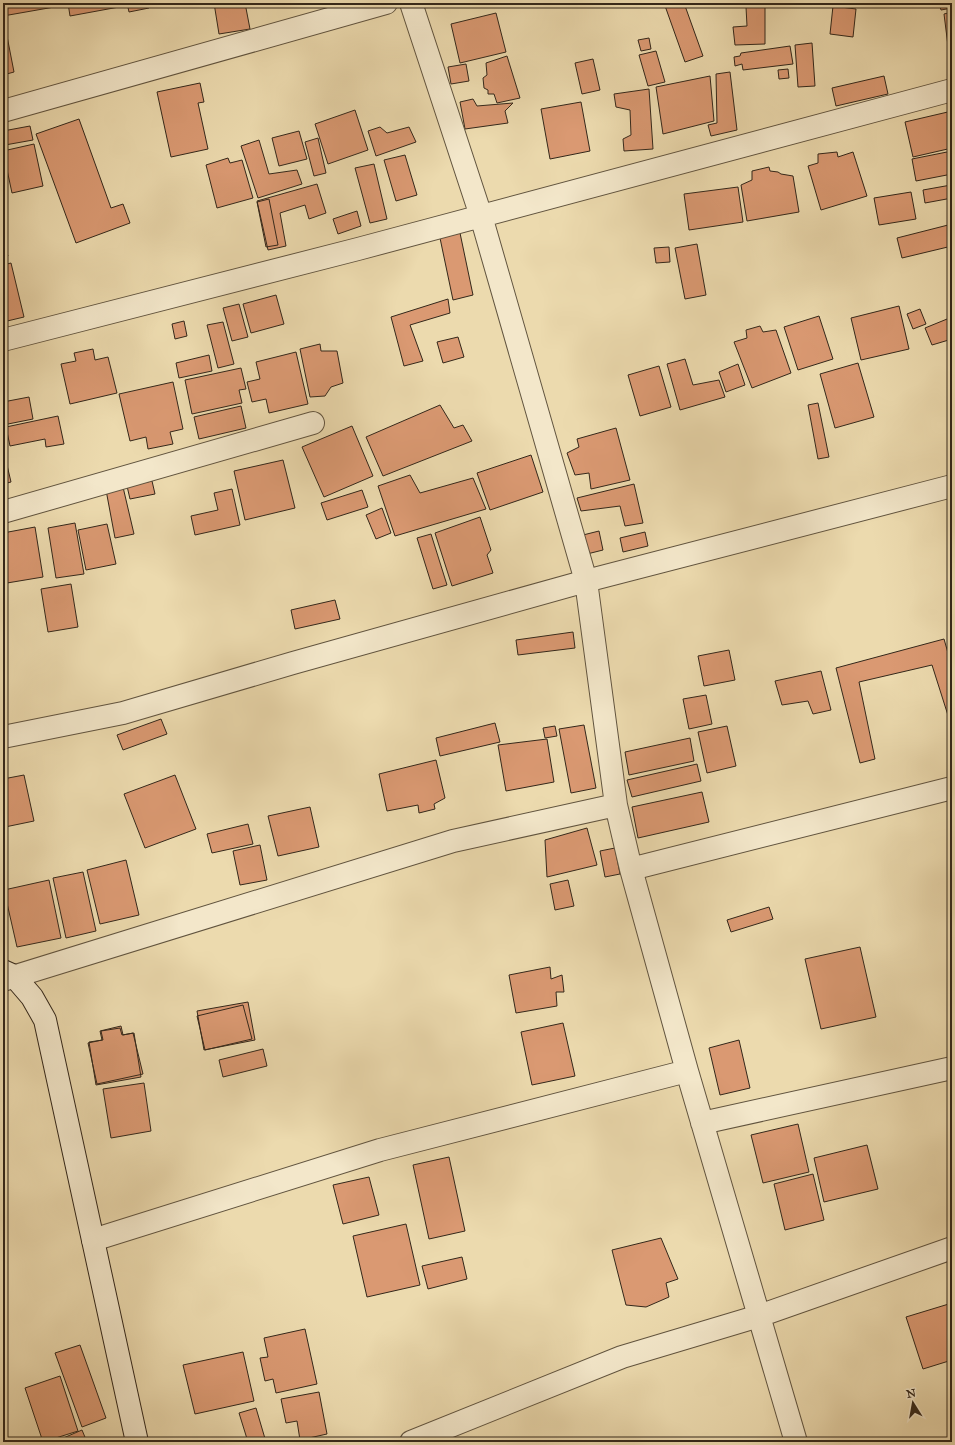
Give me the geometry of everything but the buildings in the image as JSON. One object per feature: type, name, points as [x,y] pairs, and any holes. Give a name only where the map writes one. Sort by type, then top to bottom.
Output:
[{"type":"street","points":[[3,110],[386,3]]},
{"type":"street","points":[[412,3],[481,216],[586,581],[616,805],[631,869],[687,1071],[796,1442]]},
{"type":"street","points":[[3,340],[481,216],[952,90]]},
{"type":"street","points":[[3,512],[313,423]]},
{"type":"street","points":[[3,736],[123,713],[293,663],[586,581],[952,486]]},
{"type":"street","points":[[631,869],[952,788]]},
{"type":"street","points":[[7,976],[453,841],[616,805]]},
{"type":"street","points":[[7,976],[32,997],[45,1020],[137,1442]]},
{"type":"street","points":[[702,1123],[952,1068]]},
{"type":"street","points":[[93,1240],[380,1150],[687,1071]]},
{"type":"street","points":[[411,1442],[622,1357],[759,1316],[952,1248]]}]
